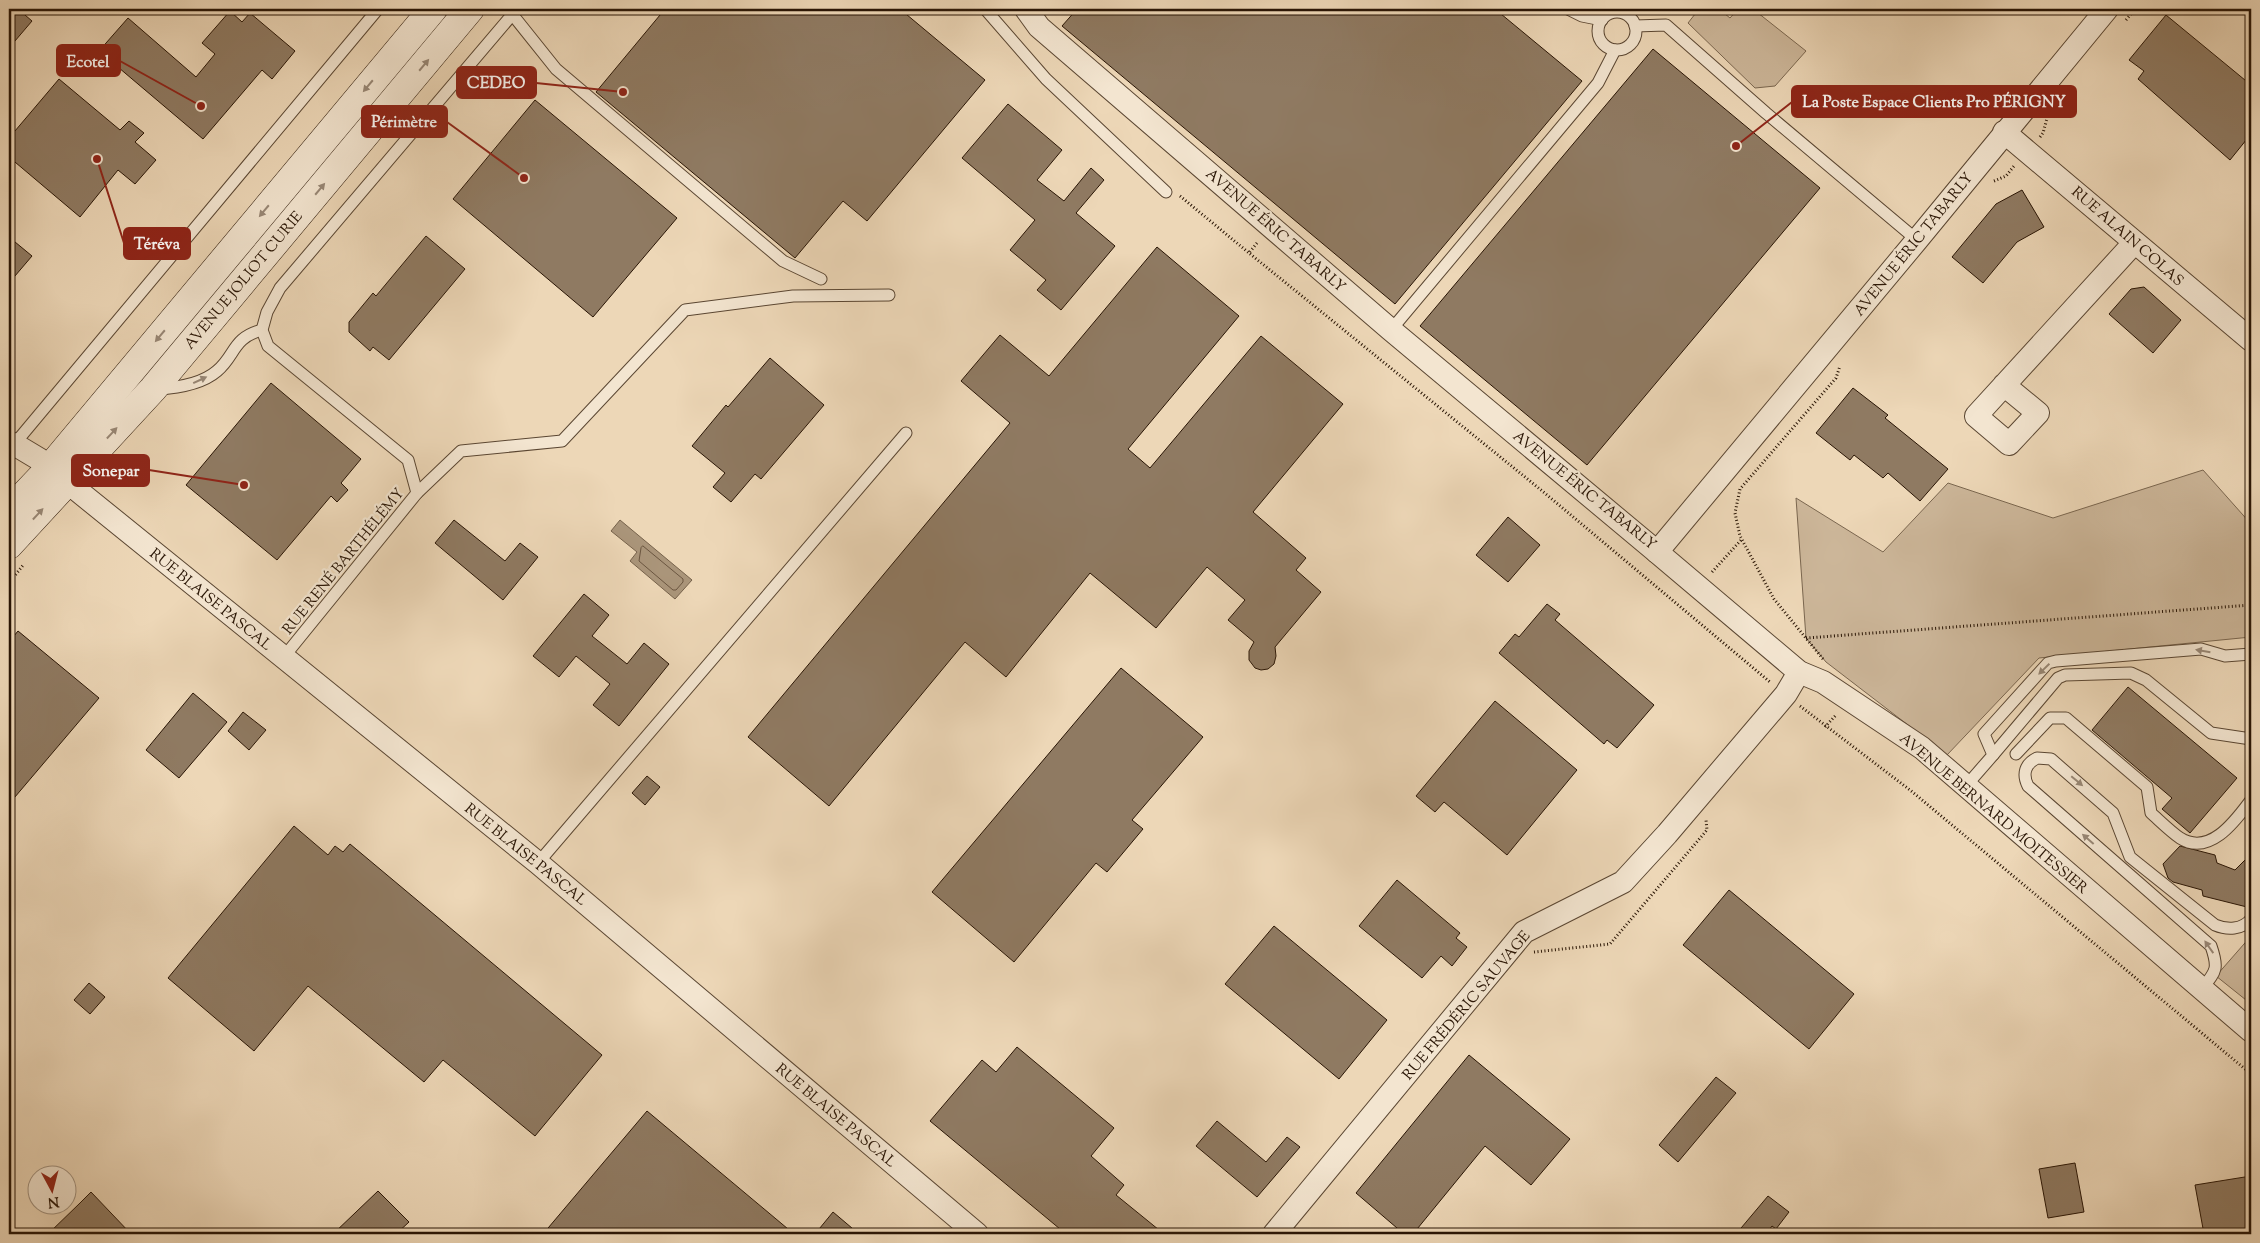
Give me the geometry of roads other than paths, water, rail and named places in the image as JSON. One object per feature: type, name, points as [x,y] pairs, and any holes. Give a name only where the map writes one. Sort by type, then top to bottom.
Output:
[{"type":"main road","name":"AVENUE JOLIOT CURIE","points":[[9,545],[58,475],[433,9]]},
{"type":"main road","name":"AVENUE JOLIOT CURIE","points":[[9,511],[58,475],[152,390],[470,9]]},
{"type":"street","name":"AVENUE ÉRIC TABARLY","points":[[1026,9],[1039,27],[1391,330],[1657,552],[1917,240],[2004,132],[2115,16]]},
{"type":"street","name":"RUE ALAIN COLAS","points":[[2004,132],[2251,340]]},
{"type":"street","points":[[2004,385],[2134,243]]},
{"type":"street","name":"RUE BLAISE PASCAL","points":[[11,447],[39,459],[538,863],[977,1234]]},
{"type":"street","name":"AVENUE BERNARD MOITESSIER","points":[[1657,552],[1800,672],[1824,682],[1922,748],[2251,1031]]},
{"type":"street","name":"RUE FRÉDÉRIC SAUVAGE","points":[[1274,1234],[1524,932],[1623,882],[1667,834],[1786,694],[1800,672]]},
{"type":"lane","points":[[11,447],[378,9]]},
{"type":"lane","points":[[985,9],[1046,79],[1166,192]]},
{"type":"lane","points":[[1568,9],[1582,16],[1602,20]]},
{"type":"lane","points":[[152,390],[184,387],[217,372],[238,343],[252,333],[262,330],[268,312],[280,288],[514,12],[556,69],[783,261],[821,279]]},
{"type":"lane","points":[[1611,13],[1623,13],[1633,20],[1635,26],[1635,38],[1627,47],[1615,50],[1604,46],[1598,36],[1598,25],[1611,13]]},
{"type":"lane","points":[[1635,26],[1666,24],[1766,114],[1917,240]]},
{"type":"lane","points":[[1391,330],[1598,83],[1615,50]]},
{"type":"lane","points":[[417,492],[461,451],[562,442],[685,310],[793,296],[888,295]]},
{"type":"lane","name":"RUE RENÉ BARTHÉLÉMY","points":[[262,330],[268,346],[408,460],[417,492],[283,658]]},
{"type":"lane","points":[[538,863],[906,434]]},
{"type":"lane","points":[[1993,755],[1984,734],[2048,664],[2056,661],[2201,649],[2225,656],[2251,654]]},
{"type":"lane","points":[[1966,786],[2058,678],[2065,674],[2131,674],[2146,680],[2211,733],[2251,738]]},
{"type":"lane","points":[[2016,754],[2050,718],[2066,718],[2147,787],[2150,812],[2182,839],[2199,842],[2214,838],[2227,830],[2251,800]]},
{"type":"lane","points":[[1993,755],[2016,754],[2031,761],[2044,757],[2051,760],[2113,812],[2130,857],[2214,925],[2222,928],[2240,927],[2251,919]]},
{"type":"lane","points":[[2031,761],[2025,773],[2028,786],[2211,946],[2216,960],[2216,970],[2202,989]]},
{"type":"water","points":[[620,520],[692,580],[675,599],[630,561],[637,552],[611,531]]},
{"type":"place","name":"CEDEO","points":[[623,92]]},
{"type":"place","name":"Ecotel","points":[[201,106]]},
{"type":"place","name":"La Poste Espace Clients Pro PÉRIGNY","points":[[1736,146]]},
{"type":"place","name":"Téréva","points":[[97,159]]},
{"type":"place","name":"Périmètre","points":[[524,178]]},
{"type":"place","name":"Sonepar","points":[[244,485]]}]
